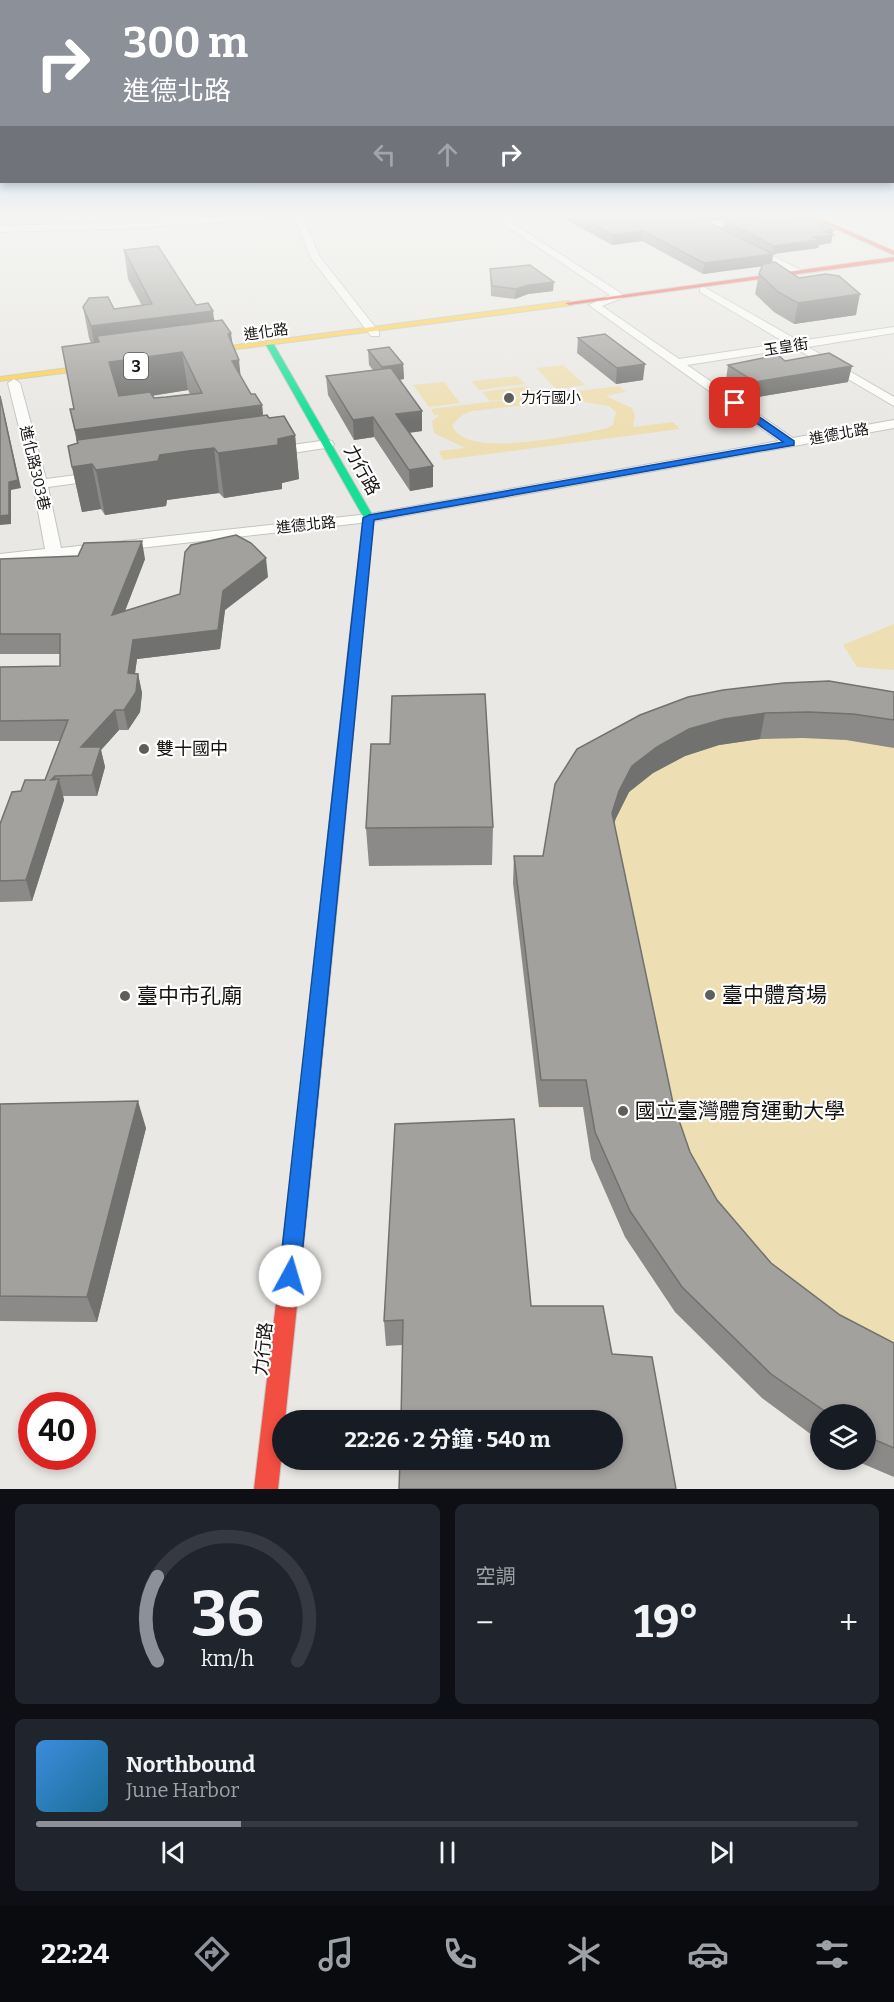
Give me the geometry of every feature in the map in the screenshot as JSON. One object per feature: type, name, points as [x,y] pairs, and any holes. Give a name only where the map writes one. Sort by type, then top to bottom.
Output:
[{"type":"main road","name":"進化路","points":[[374,332],[719,282]]},
{"type":"main road","name":"進化路","points":[[177,358],[755,282]]},
{"type":"main road","name":"力行路","points":[[266,1489],[319,1015],[345,731],[369,518],[270,345]]},
{"type":"main road","name":"3","points":[[0,379],[119,366],[7,384]]},
{"type":"street","points":[[335,282],[374,332]]},
{"type":"street","points":[[597,282],[618,296]]},
{"type":"street","points":[[704,290],[894,402]]},
{"type":"street","points":[[594,305],[618,296]]},
{"type":"street","points":[[594,305],[791,443]]},
{"type":"street","name":"玉皇街","points":[[678,363],[894,330]]},
{"type":"street","name":"進化路303巷","points":[[7,384],[40,484],[54,553]]},
{"type":"street","name":"進德北路","points":[[0,559],[369,518],[894,424]]},
{"type":"street","points":[[258,454],[327,444]]},
{"type":"street","points":[[40,484],[109,474]]},
{"type":"shaded area","points":[[563,365],[585,385],[556,389],[536,368]]},
{"type":"shaded area","points":[[517,376],[525,384],[479,390],[472,381]]},
{"type":"shaded area","points":[[444,382],[460,403],[429,407],[413,385]]},
{"type":"shaded area","points":[[528,386],[537,395],[490,401],[482,392]]},
{"type":"shaded area","points":[[619,386],[626,392],[606,396],[632,408],[635,416],[633,427],[673,422],[680,429],[443,460],[439,451],[465,448],[434,433],[432,421],[440,415],[434,415],[431,409]],"holes":[[[572,400],[609,406],[616,412],[613,425],[605,429],[547,439],[522,442],[477,442],[461,436],[452,425],[462,415],[472,411]]]},
{"type":"shaded area","points":[[894,624],[894,670],[857,667],[843,645]]},
{"type":"shaded area","name":"臺中體育場","points":[[894,719],[894,1477],[876,1469],[876,1404],[810,1404],[810,1434],[762,1398],[675,1312],[625,1237],[591,1159],[583,1107],[539,1108],[513,883],[541,883],[604,759]]},
{"type":"building","points":[[141,282],[181,282],[196,305],[208,303],[213,311],[91,326],[83,307],[89,298],[108,297],[114,309],[152,304]]},
{"type":"building","points":[[492,282],[550,282],[516,289],[492,286]]},
{"type":"building","points":[[768,282],[847,282],[860,294],[798,303],[778,292]]},
{"type":"building","points":[[222,320],[231,333],[228,334],[239,360],[232,361],[251,394],[255,394],[262,405],[75,430],[70,409],[74,409],[62,347],[99,342],[97,336]],"holes":[[[182,352],[202,393],[154,398],[150,392],[119,396],[109,362]]]},
{"type":"building","points":[[605,334],[645,364],[617,368],[578,338]]},
{"type":"building","points":[[389,347],[403,364],[382,367],[368,350]]},
{"type":"building","points":[[829,353],[852,366],[755,382],[728,365],[778,355],[785,361]]},
{"type":"building","points":[[391,368],[422,411],[396,414],[433,466],[409,470],[373,417],[353,420],[326,376]]},
{"type":"building","points":[[0,396],[18,480],[9,482],[9,515],[0,516]]},
{"type":"building","points":[[267,415],[269,418],[284,416],[295,435],[278,439],[278,445],[218,453],[214,448],[188,451],[160,455],[158,461],[96,470],[92,464],[72,467],[68,446],[78,443],[77,440]]},
{"type":"building","points":[[236,535],[251,543],[266,558],[223,591],[218,630],[133,640],[128,673],[138,674],[136,692],[124,710],[115,710],[81,747],[101,747],[92,775],[55,776],[51,780],[59,779],[26,880],[0,881],[0,824],[12,792],[21,791],[25,780],[45,780],[68,720],[0,721],[0,667],[60,666],[60,634],[0,634],[0,559],[78,556],[84,543],[142,541],[112,615],[180,594],[185,552],[191,545]]},
{"type":"building","points":[[829,681],[894,692],[894,720],[853,714],[765,713],[724,719],[689,729],[657,747],[632,766],[619,791],[612,813],[673,1103],[690,1152],[717,1200],[771,1263],[840,1315],[894,1343],[894,1448],[876,1440],[876,1404],[814,1404],[771,1374],[682,1287],[630,1211],[595,1132],[586,1080],[541,1080],[514,856],[543,856],[555,784],[577,749],[640,715],[688,697],[723,690],[784,683]]},
{"type":"building","points":[[485,694],[493,827],[366,828],[371,744],[390,744],[392,696]]},
{"type":"building","points":[[138,1101],[87,1297],[0,1296],[0,1104]]},
{"type":"building","points":[[514,1119],[531,1306],[603,1306],[612,1354],[652,1357],[676,1489],[399,1489],[400,1470],[623,1470],[623,1410],[401,1410],[403,1320],[384,1321],[395,1124]]},
{"type":"traffic: fast","points":[[269,343],[369,518],[357,624]]},
{"type":"traffic: fast","points":[[297,1210],[333,865]]},
{"type":"traffic: slow","points":[[192,353],[569,303]]},
{"type":"traffic: slow","points":[[0,379],[106,365]]},
{"type":"traffic: jam","points":[[569,303],[721,282]]},
{"type":"traffic: jam","points":[[333,865],[357,624]]},
{"type":"traffic: jam","points":[[266,1489],[297,1210]]},
{"type":"place","name":"力行國小","points":[[509,398]]},
{"type":"place","name":"雙十國中","points":[[144,749]]},
{"type":"place","name":"臺中體育場","points":[[710,995]]},
{"type":"place","name":"臺中市孔廟","points":[[125,996]]},
{"type":"place","name":"國立臺灣體育運動大學","points":[[623,1111]]},
{"type":"route","points":[[290,1276],[369,518],[791,443],[735,403]]}]
